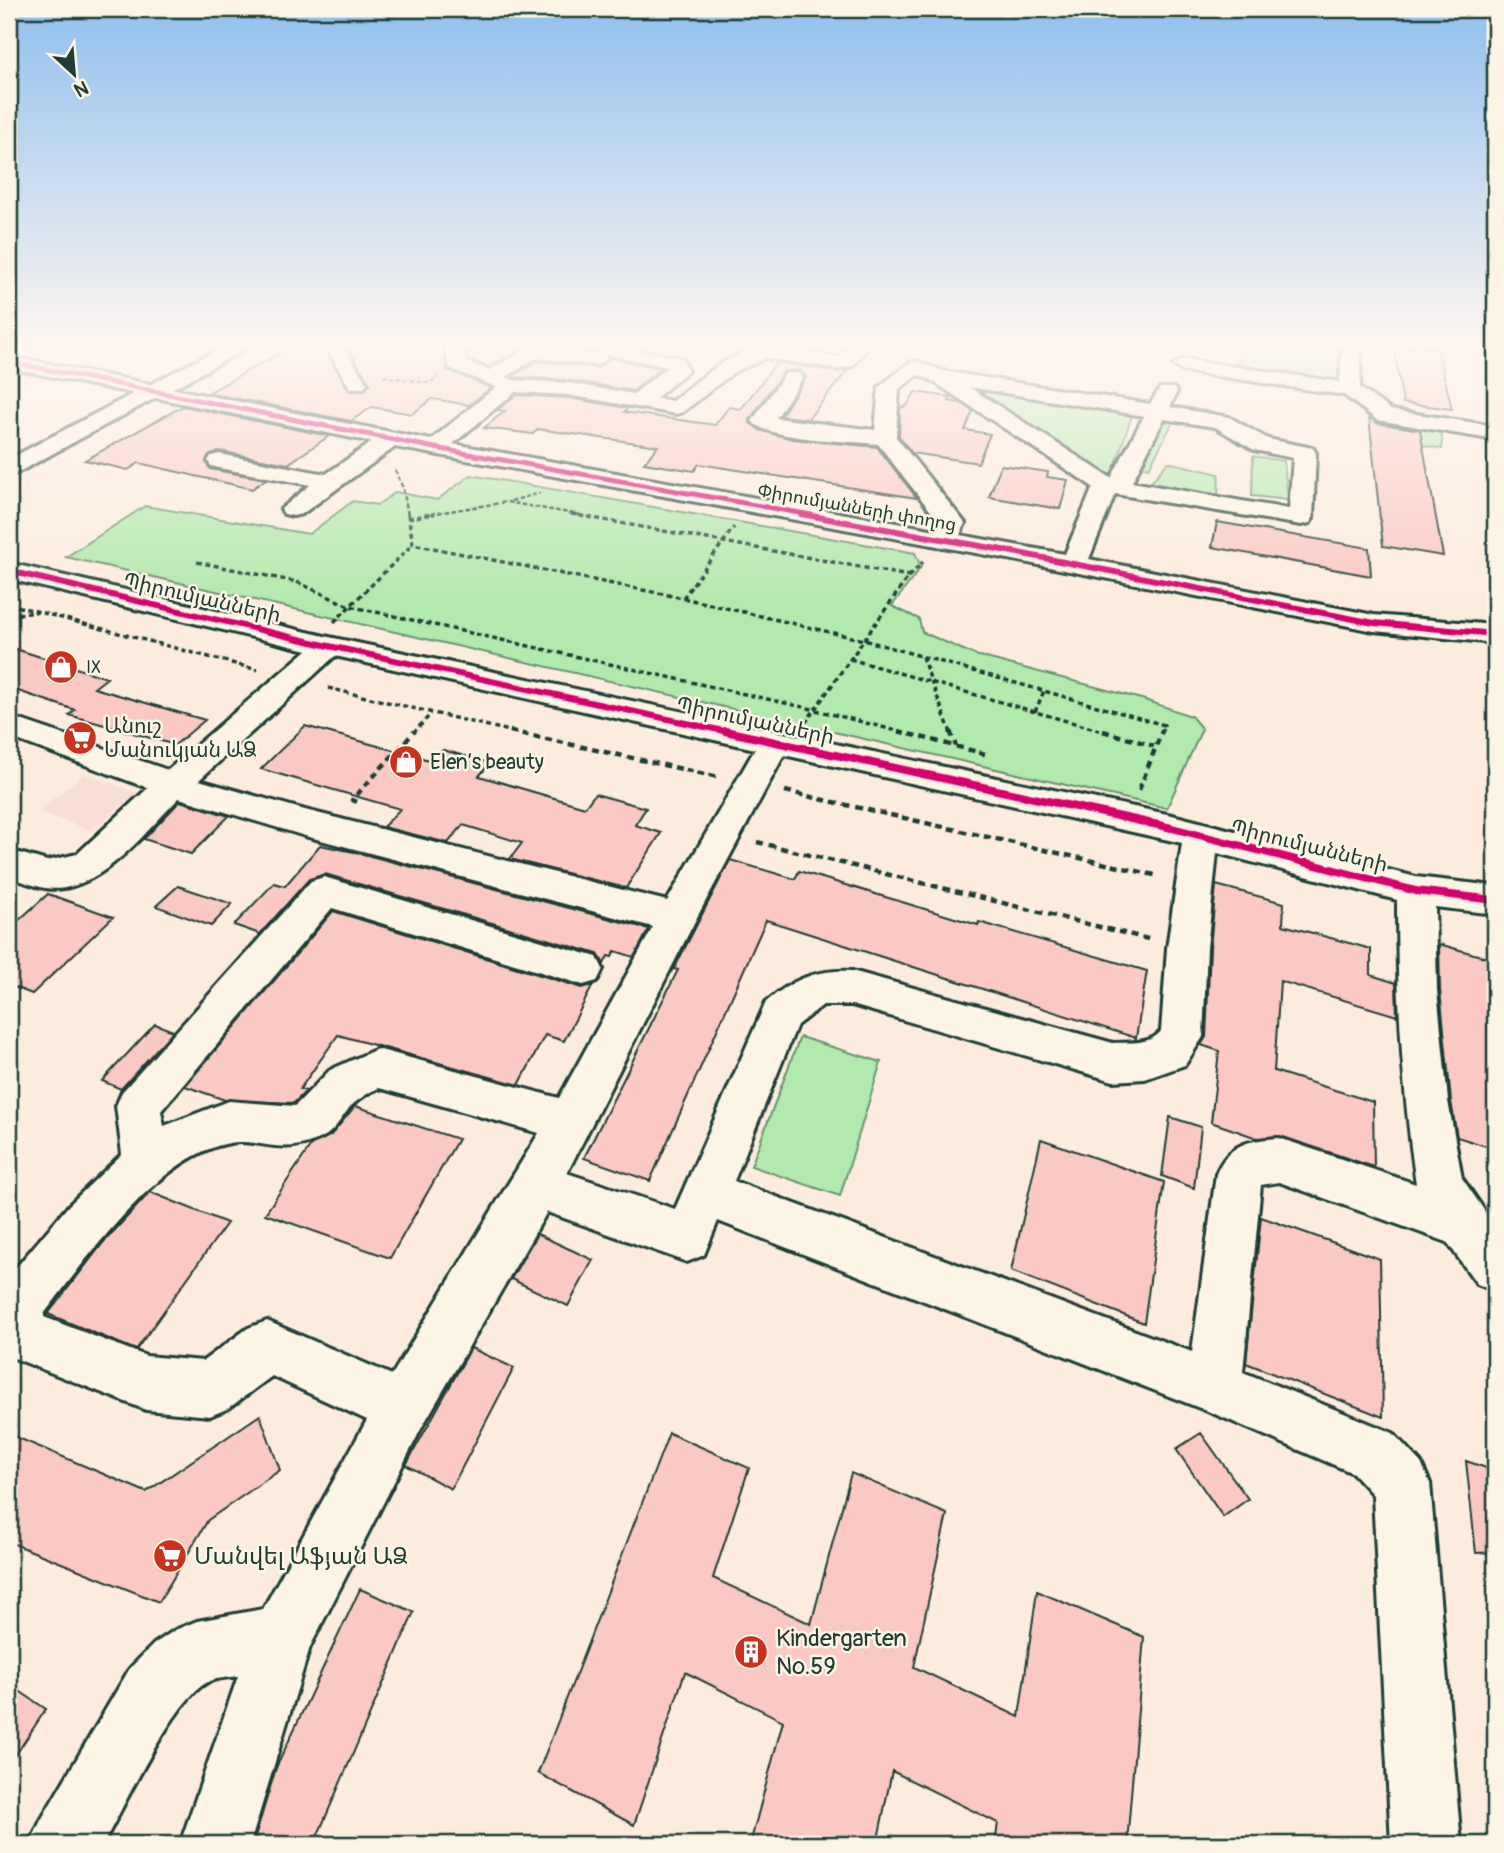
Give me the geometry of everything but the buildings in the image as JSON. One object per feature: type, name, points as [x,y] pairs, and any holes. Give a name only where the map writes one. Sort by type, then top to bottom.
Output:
[{"type":"street","points":[[9,461],[63,433]]},
{"type":"street","points":[[9,468],[71,433]]},
{"type":"street","name":"Փիրումյանների փողոց","points":[[363,433],[944,540],[1374,623],[1495,634]]},
{"type":"street","points":[[435,447],[449,433]]},
{"type":"street","points":[[841,433],[885,438]]},
{"type":"street","points":[[885,433],[885,438],[953,523],[944,540]]},
{"type":"street","points":[[1029,433],[1112,486],[1301,518],[1305,453],[1262,445],[1238,433]]},
{"type":"street","points":[[1074,565],[1112,486],[1142,433]]},
{"type":"street","points":[[293,509],[391,439]]},
{"type":"street","points":[[219,461],[329,482]]},
{"type":"street","name":"Պիրումյանների","points":[[9,571],[329,636],[776,751],[1202,837],[1416,891],[1495,900]]},
{"type":"street","points":[[9,863],[47,875],[70,872],[90,864],[173,784],[293,679],[329,636]]},
{"type":"street","points":[[9,726],[173,784],[406,849],[677,918]]},
{"type":"street","points":[[215,1844],[282,1637],[403,1408],[536,1185],[723,833],[776,751]]},
{"type":"street","points":[[536,1185],[687,1238],[781,1014],[803,995],[824,986],[852,988],[1113,1062],[1145,1060],[1170,1052],[1182,1037],[1187,948],[1202,837]]},
{"type":"street","points":[[146,1162],[138,1106],[324,891],[583,970]]},
{"type":"street","points":[[1416,891],[1417,990],[1426,1101],[1440,1185],[1495,1266]]},
{"type":"street","points":[[403,1408],[267,1347],[210,1389],[146,1383],[26,1336],[17,1328],[18,1313],[23,1299],[107,1199],[146,1162],[191,1137],[227,1122],[237,1120],[288,1128],[305,1124],[319,1114],[336,1092],[352,1079],[377,1068],[569,1121]]},
{"type":"street","points":[[1214,1387],[1239,1174],[1255,1162],[1279,1160],[1464,1224]]},
{"type":"street","points":[[707,1194],[1214,1387],[1373,1453],[1401,1483],[1426,1844]]},
{"type":"street","points":[[65,1844],[153,1691],[176,1667],[197,1652],[282,1637]]},
{"type":"path","points":[[403,488],[413,544]]},
{"type":"path","points":[[408,518],[507,502],[909,576],[850,659],[776,751]]},
{"type":"path","points":[[683,598],[737,522]]},
{"type":"path","points":[[413,544],[683,598],[864,640],[1164,725],[1138,794]]},
{"type":"path","points":[[329,636],[349,606],[413,544]]},
{"type":"path","points":[[197,562],[298,582],[349,606],[812,709],[995,757]]},
{"type":"path","points":[[9,604],[431,714],[776,751],[1195,884]]},
{"type":"path","points":[[9,615],[43,612]]},
{"type":"path","points":[[922,657],[956,746]]},
{"type":"path","points":[[850,659],[1154,746]]},
{"type":"path","points":[[1035,712],[1044,691]]},
{"type":"path","points":[[406,849],[376,809],[352,800],[431,714]]},
{"type":"path","points":[[723,833],[1187,948]]},
{"type":"shaded area","points":[[84,774],[138,793],[91,831],[38,811]]},
{"type":"green space","points":[[1040,433],[1126,433],[1111,478]]},
{"type":"green space","points":[[1148,433],[1167,433],[1149,468],[1132,465]]},
{"type":"green space","points":[[1381,433],[1442,433],[1442,449],[1382,437]]},
{"type":"green space","points":[[1253,456],[1284,461],[1288,500],[1252,496]]},
{"type":"green space","points":[[1168,462],[1219,474],[1218,497],[1147,487]]},
{"type":"green space","points":[[471,475],[915,553],[921,567],[892,606],[919,619],[922,632],[975,655],[1145,700],[1191,716],[1202,729],[1167,808],[66,557],[145,506],[309,534],[353,501],[377,505],[396,492],[437,500]]},
{"type":"green space","points":[[800,1037],[881,1062],[840,1196],[751,1166]]},
{"type":"cycle path","points":[[363,433],[1003,550],[1374,623],[1495,634]]},
{"type":"cycle path","points":[[9,571],[329,646],[1172,828],[1416,891],[1495,900]]},
{"type":"place","name":"IX","points":[[61,667]]},
{"type":"place","name":"Անուշ Մանուկյան ԱՁ","points":[[80,738]]},
{"type":"place","name":"Elen’s beauty","points":[[406,762]]},
{"type":"place","name":"Մանվել Աֆյան ԱՁ","points":[[170,1556]]},
{"type":"place","name":"Kindergarten No.59","points":[[751,1652]]}]
